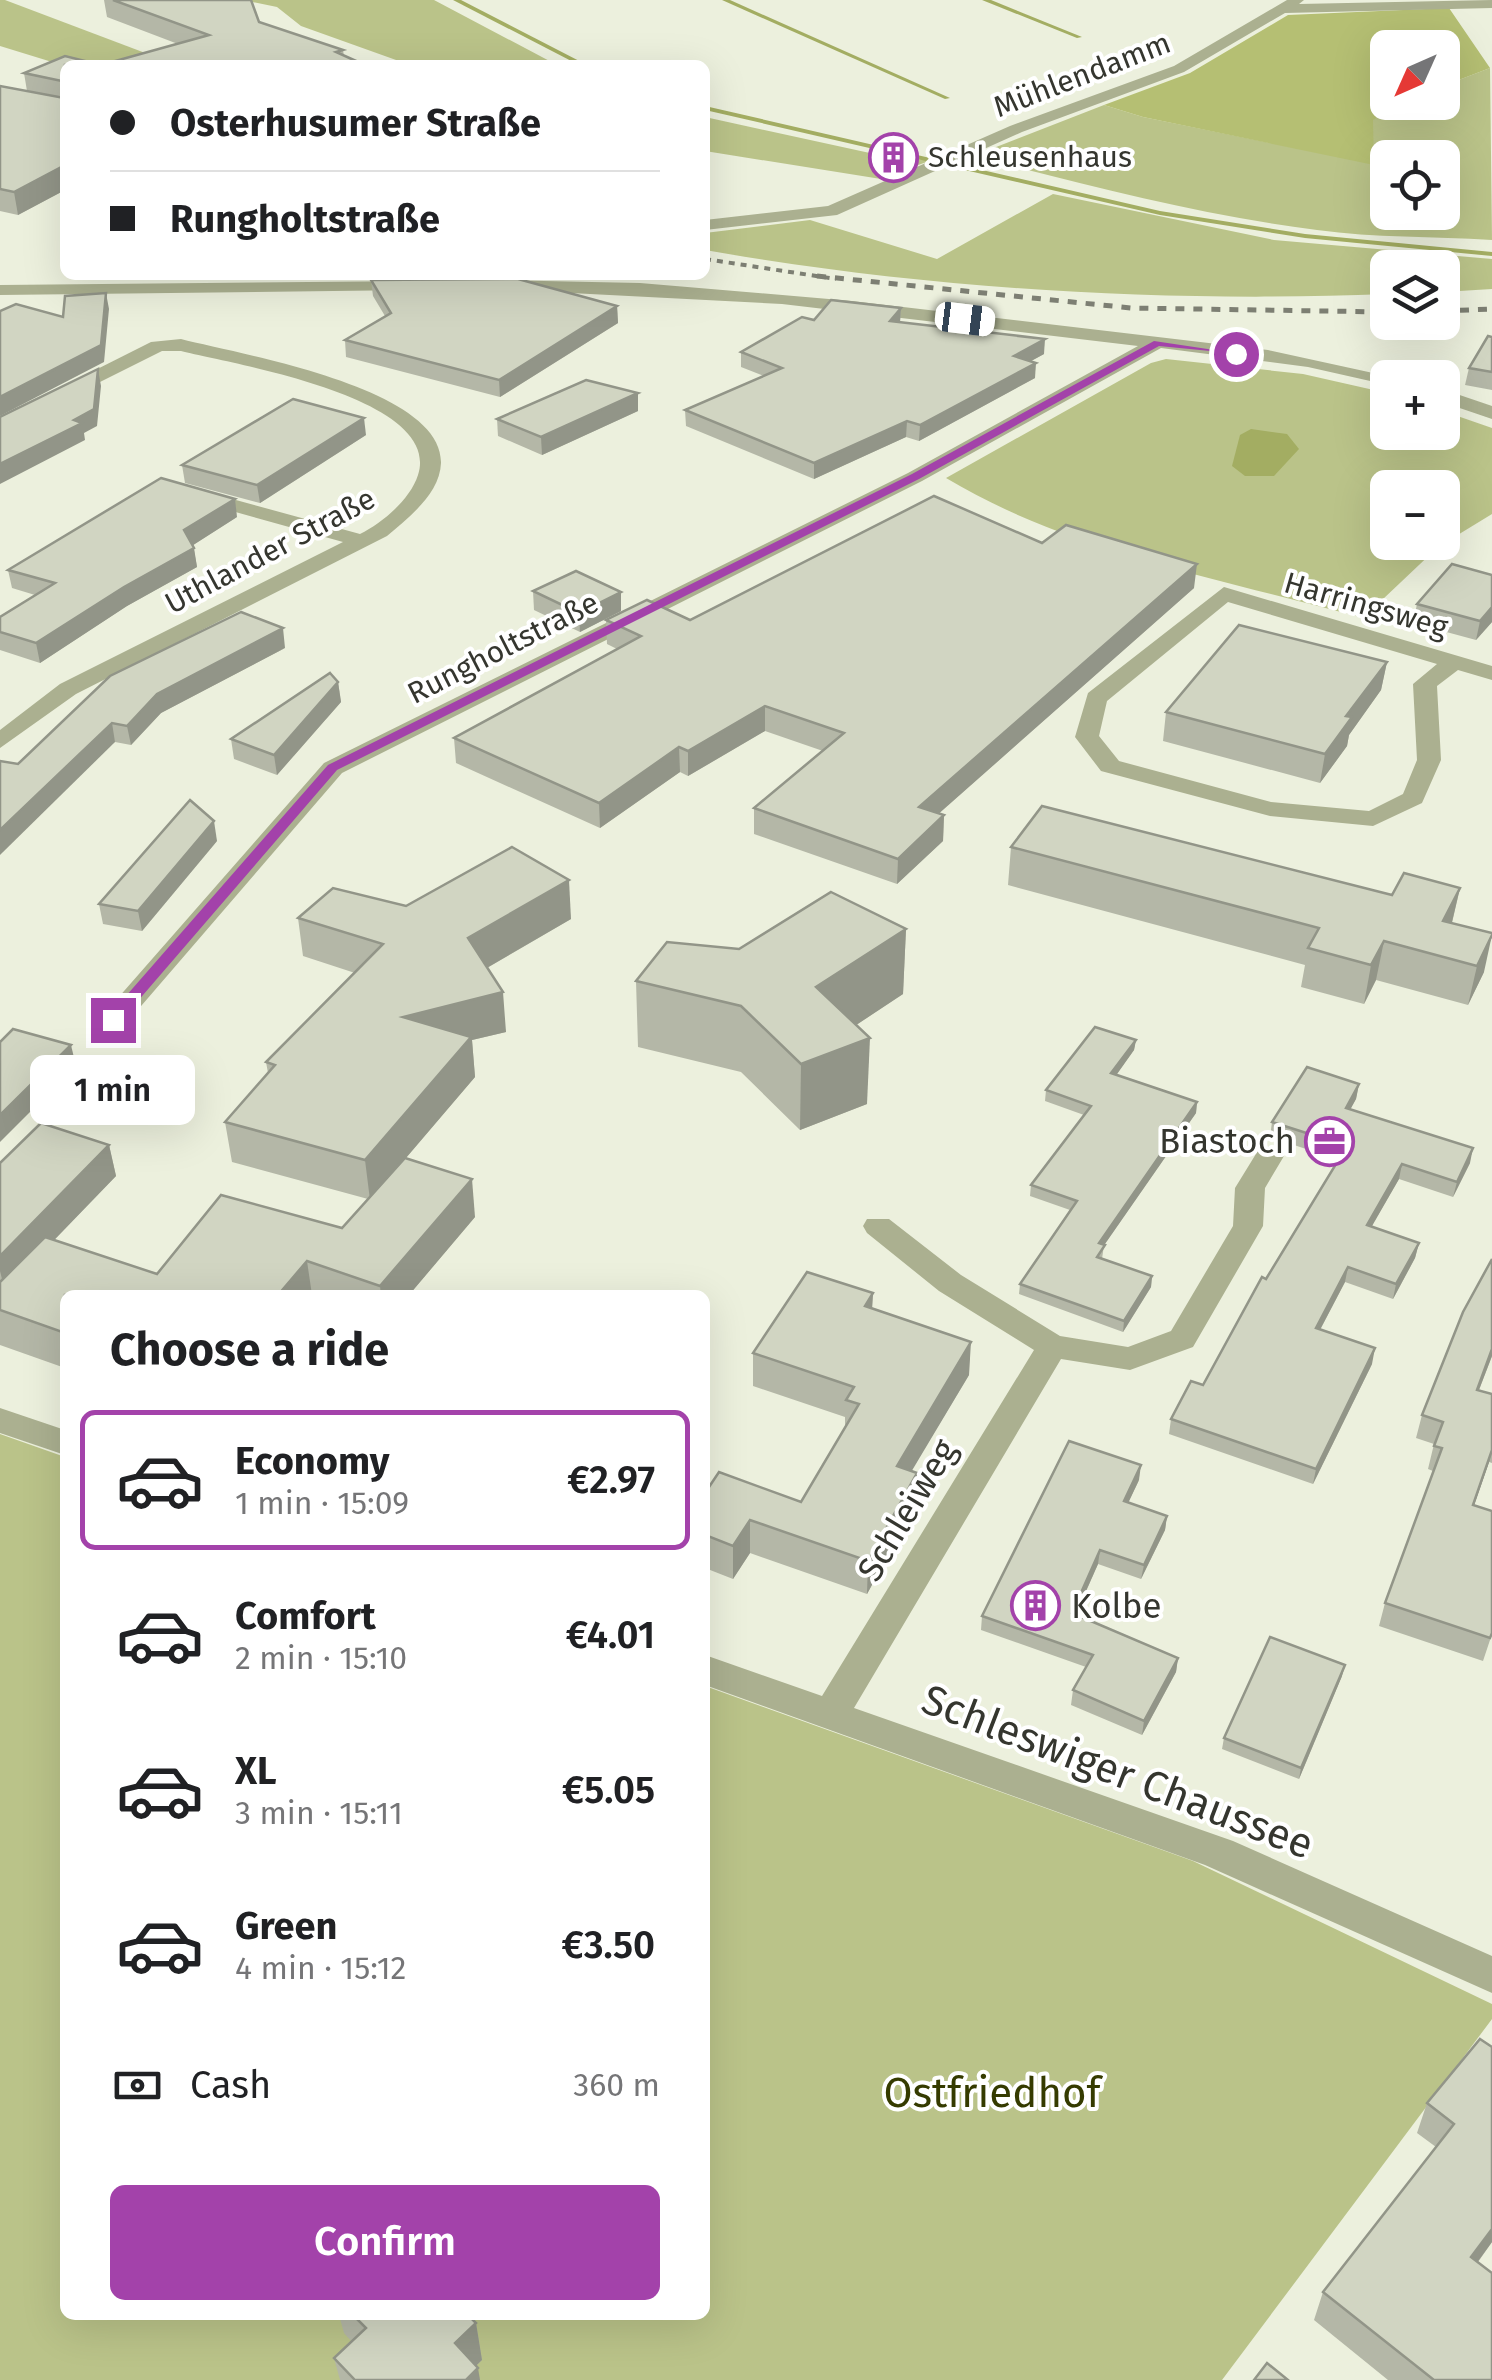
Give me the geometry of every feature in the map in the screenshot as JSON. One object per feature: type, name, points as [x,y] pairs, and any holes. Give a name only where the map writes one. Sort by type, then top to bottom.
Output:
[{"type":"street","points":[[1290,4],[1492,4]]},
{"type":"street","name":"Mühlendamm","points":[[710,224],[831,211],[953,155],[1179,69],[1290,4]]},
{"type":"street","points":[[44,289],[63,280]]},
{"type":"street","points":[[485,285],[606,280],[773,296],[1157,343],[1370,375]]},
{"type":"street","points":[[1,292],[426,285]]},
{"type":"street","name":"Rungholtstraße","points":[[113,1020],[333,768],[916,477],[1157,343]]},
{"type":"street","name":"Uthlander Straße","points":[[0,426],[158,346],[201,348],[352,389],[400,412],[429,442],[432,465],[409,509],[362,541],[68,689],[0,741]]},
{"type":"street","points":[[1460,401],[1492,413]]},
{"type":"street","points":[[172,488],[362,541]]},
{"type":"street","name":"Harringsweg","points":[[1455,662],[1425,684],[1428,760],[1413,798],[1373,819],[1270,809],[1110,766],[1087,737],[1096,698],[1224,594],[1455,662],[1492,673]]},
{"type":"street","points":[[878,1226],[950,1283],[1052,1346],[1130,1359],[1182,1339],[1248,1226],[1250,1188],[1269,1156]]},
{"type":"street","name":"Schleiweg","points":[[830,1715],[1052,1346]]},
{"type":"street","points":[[0,1420],[60,1441]]},
{"type":"street","name":"Schleswiger Chaussee","points":[[710,1672],[1218,1854],[1492,1975]]},
{"type":"green space","points":[[0,0],[5,0],[164,60],[60,60],[60,64],[0,46]]},
{"type":"green space","points":[[243,0],[434,0],[548,60],[396,60],[301,26],[277,7]]},
{"type":"green space","points":[[1490,68],[1492,240],[1361,234],[1273,224],[1144,198],[973,156],[1104,105],[1143,117],[1370,163],[1370,230],[1460,230],[1460,140],[1373,140],[1372,120],[1460,120],[1460,79]]},
{"type":"green space","points":[[710,118],[879,155],[876,159],[929,161],[881,179],[710,152]]},
{"type":"green space","points":[[1053,194],[1274,240],[1389,250],[1370,250],[1370,294],[1303,296],[1045,290],[873,275],[710,251],[710,232],[810,220],[937,259]]},
{"type":"green space","points":[[1460,256],[1492,259],[1492,289],[1460,291]]},
{"type":"green space","points":[[1166,359],[1303,374],[1370,389],[1370,450],[1460,450],[1460,417],[1492,428],[1492,514],[1460,534],[1460,470],[1370,470],[1370,560],[1424,560],[1363,618],[1096,545],[994,504],[946,478],[1151,363]]},
{"type":"green space","name":"Ostfriedhof","points":[[0,1434],[60,1455],[60,2320],[710,2320],[710,1688],[1193,1861],[1492,2004],[1492,2019],[1222,2380],[0,2380]]},
{"type":"shaded area","points":[[1449,8],[1490,68],[1460,79],[1460,30],[1370,30],[1373,140],[1370,140],[1370,164],[1143,117],[1104,105],[1190,73],[1288,15]]},
{"type":"shaded area","points":[[1251,429],[1287,434],[1299,449],[1274,476],[1245,476],[1232,466],[1240,435]]},
{"type":"building","points":[[113,0],[251,0],[259,22],[343,50],[336,52],[354,60],[119,60],[209,35]]},
{"type":"building","points":[[65,56],[81,60],[60,60],[60,81],[24,73]]},
{"type":"building","points":[[0,86],[60,97],[60,168],[14,192],[0,189]]},
{"type":"building","points":[[371,280],[522,280],[617,306],[499,380],[345,340],[391,313]]},
{"type":"building","points":[[106,293],[101,345],[0,397],[0,311],[16,304],[63,317],[65,296]]},
{"type":"building","points":[[831,300],[901,308],[890,321],[1045,339],[1014,356],[1036,363],[920,425],[907,421],[814,463],[685,410],[782,368],[741,352],[802,317],[814,320]]},
{"type":"building","points":[[1488,336],[1492,337],[1492,372],[1469,368]]},
{"type":"building","points":[[98,369],[94,409],[74,420],[82,423],[0,464],[0,417]]},
{"type":"building","points":[[586,380],[638,393],[541,437],[497,419]]},
{"type":"building","points":[[293,399],[364,418],[257,485],[182,465]]},
{"type":"building","points":[[161,478],[235,499],[184,530],[194,548],[36,643],[0,632],[0,617],[55,583],[8,570]]},
{"type":"building","points":[[934,496],[1042,543],[1066,525],[1197,564],[919,807],[944,815],[898,859],[754,808],[844,733],[765,706],[688,751],[679,747],[599,803],[454,738],[641,636],[606,620],[647,600],[690,620]]},
{"type":"building","points":[[1452,564],[1492,575],[1492,607],[1480,621],[1417,604]]},
{"type":"building","points":[[576,571],[621,592],[579,613],[533,591]]},
{"type":"building","points":[[241,612],[283,628],[157,694],[127,726],[112,723],[0,830],[0,761],[18,764],[110,676]]},
{"type":"building","points":[[1239,625],[1387,662],[1346,716],[1352,717],[1325,754],[1166,712]]},
{"type":"building","points":[[330,673],[338,682],[274,755],[231,739]]},
{"type":"building","points":[[190,800],[214,821],[138,911],[99,904]]},
{"type":"building","points":[[1042,806],[1392,895],[1404,873],[1460,888],[1443,921],[1492,935],[1477,966],[1384,941],[1371,965],[1308,948],[1319,928],[1011,847]]},
{"type":"building","points":[[512,847],[569,880],[468,938],[503,992],[403,1017],[471,1037],[365,1160],[225,1122],[275,1065],[266,1062],[383,944],[298,918],[333,888],[406,906]]},
{"type":"building","points":[[831,892],[906,929],[816,987],[870,1038],[801,1064],[741,1006],[636,981],[667,942],[739,949]]},
{"type":"building","points":[[1095,1027],[1136,1040],[1111,1073],[1197,1102],[1099,1243],[1105,1245],[1097,1257],[1152,1276],[1124,1321],[1020,1284],[1077,1201],[1031,1185],[1091,1106],[1046,1090]]},
{"type":"building","points":[[13,1029],[71,1045],[0,1115],[0,1042]]},
{"type":"building","points":[[1307,1067],[1359,1084],[1346,1108],[1473,1148],[1457,1182],[1402,1164],[1367,1225],[1419,1243],[1396,1284],[1348,1267],[1316,1328],[1375,1348],[1316,1469],[1171,1419],[1191,1381],[1203,1385],[1262,1277],[1266,1279],[1347,1146],[1272,1122]]},
{"type":"building","points":[[41,1123],[109,1145],[0,1256],[0,1163]]},
{"type":"building","points":[[405,1158],[472,1179],[380,1286],[307,1261],[282,1290],[60,1290],[60,1331],[0,1310],[0,1282],[45,1237],[157,1274],[221,1195],[342,1228]]},
{"type":"building","points":[[1492,1259],[1492,1349],[1477,1390],[1492,1394],[1492,1450],[1473,1505],[1492,1511],[1490,1638],[1385,1603],[1442,1448],[1434,1446],[1443,1422],[1422,1415],[1463,1312]]},
{"type":"building","points":[[807,1272],[873,1293],[865,1306],[971,1342],[897,1466],[917,1473],[868,1561],[750,1520],[733,1546],[710,1537],[710,1486],[719,1472],[801,1502],[859,1404],[846,1400],[854,1387],[753,1353]]},
{"type":"building","points":[[1069,1441],[1141,1465],[1124,1501],[1167,1516],[1144,1565],[1100,1550],[1072,1613],[1178,1658],[1144,1721],[1073,1690],[1093,1655],[982,1616]]},
{"type":"building","points":[[1270,1637],[1345,1665],[1301,1768],[1224,1738]]},
{"type":"building","points":[[1480,2039],[1492,2047],[1492,2229],[1471,2257],[1492,2273],[1492,2380],[1434,2380],[1323,2292],[1454,2124],[1427,2103]]},
{"type":"building","points":[[358,2320],[473,2320],[476,2323],[455,2343],[478,2368],[466,2380],[355,2380],[334,2358],[366,2328]]},
{"type":"building","points":[[1267,2363],[1288,2380],[1254,2380]]},
{"type":"waterway","points":[[456,0],[574,60]]},
{"type":"waterway","points":[[725,0],[947,98]]},
{"type":"waterway","points":[[985,0],[1079,37]]},
{"type":"waterway","points":[[710,109],[1160,213],[1305,236],[1492,254]]},
{"type":"railway","points":[[710,260],[836,279]]},
{"type":"railway","points":[[817,276],[1131,308],[1370,312]]},
{"type":"railway","points":[[1460,310],[1492,309]]},
{"type":"place","name":"Schleusenhaus","points":[[893,157]]},
{"type":"place","name":"Biastoch","points":[[1330,1141]]},
{"type":"place","name":"Kolbe","points":[[1036,1606]]},
{"type":"route","points":[[113,1020],[333,768],[916,477],[1157,343],[1236,354]]}]
